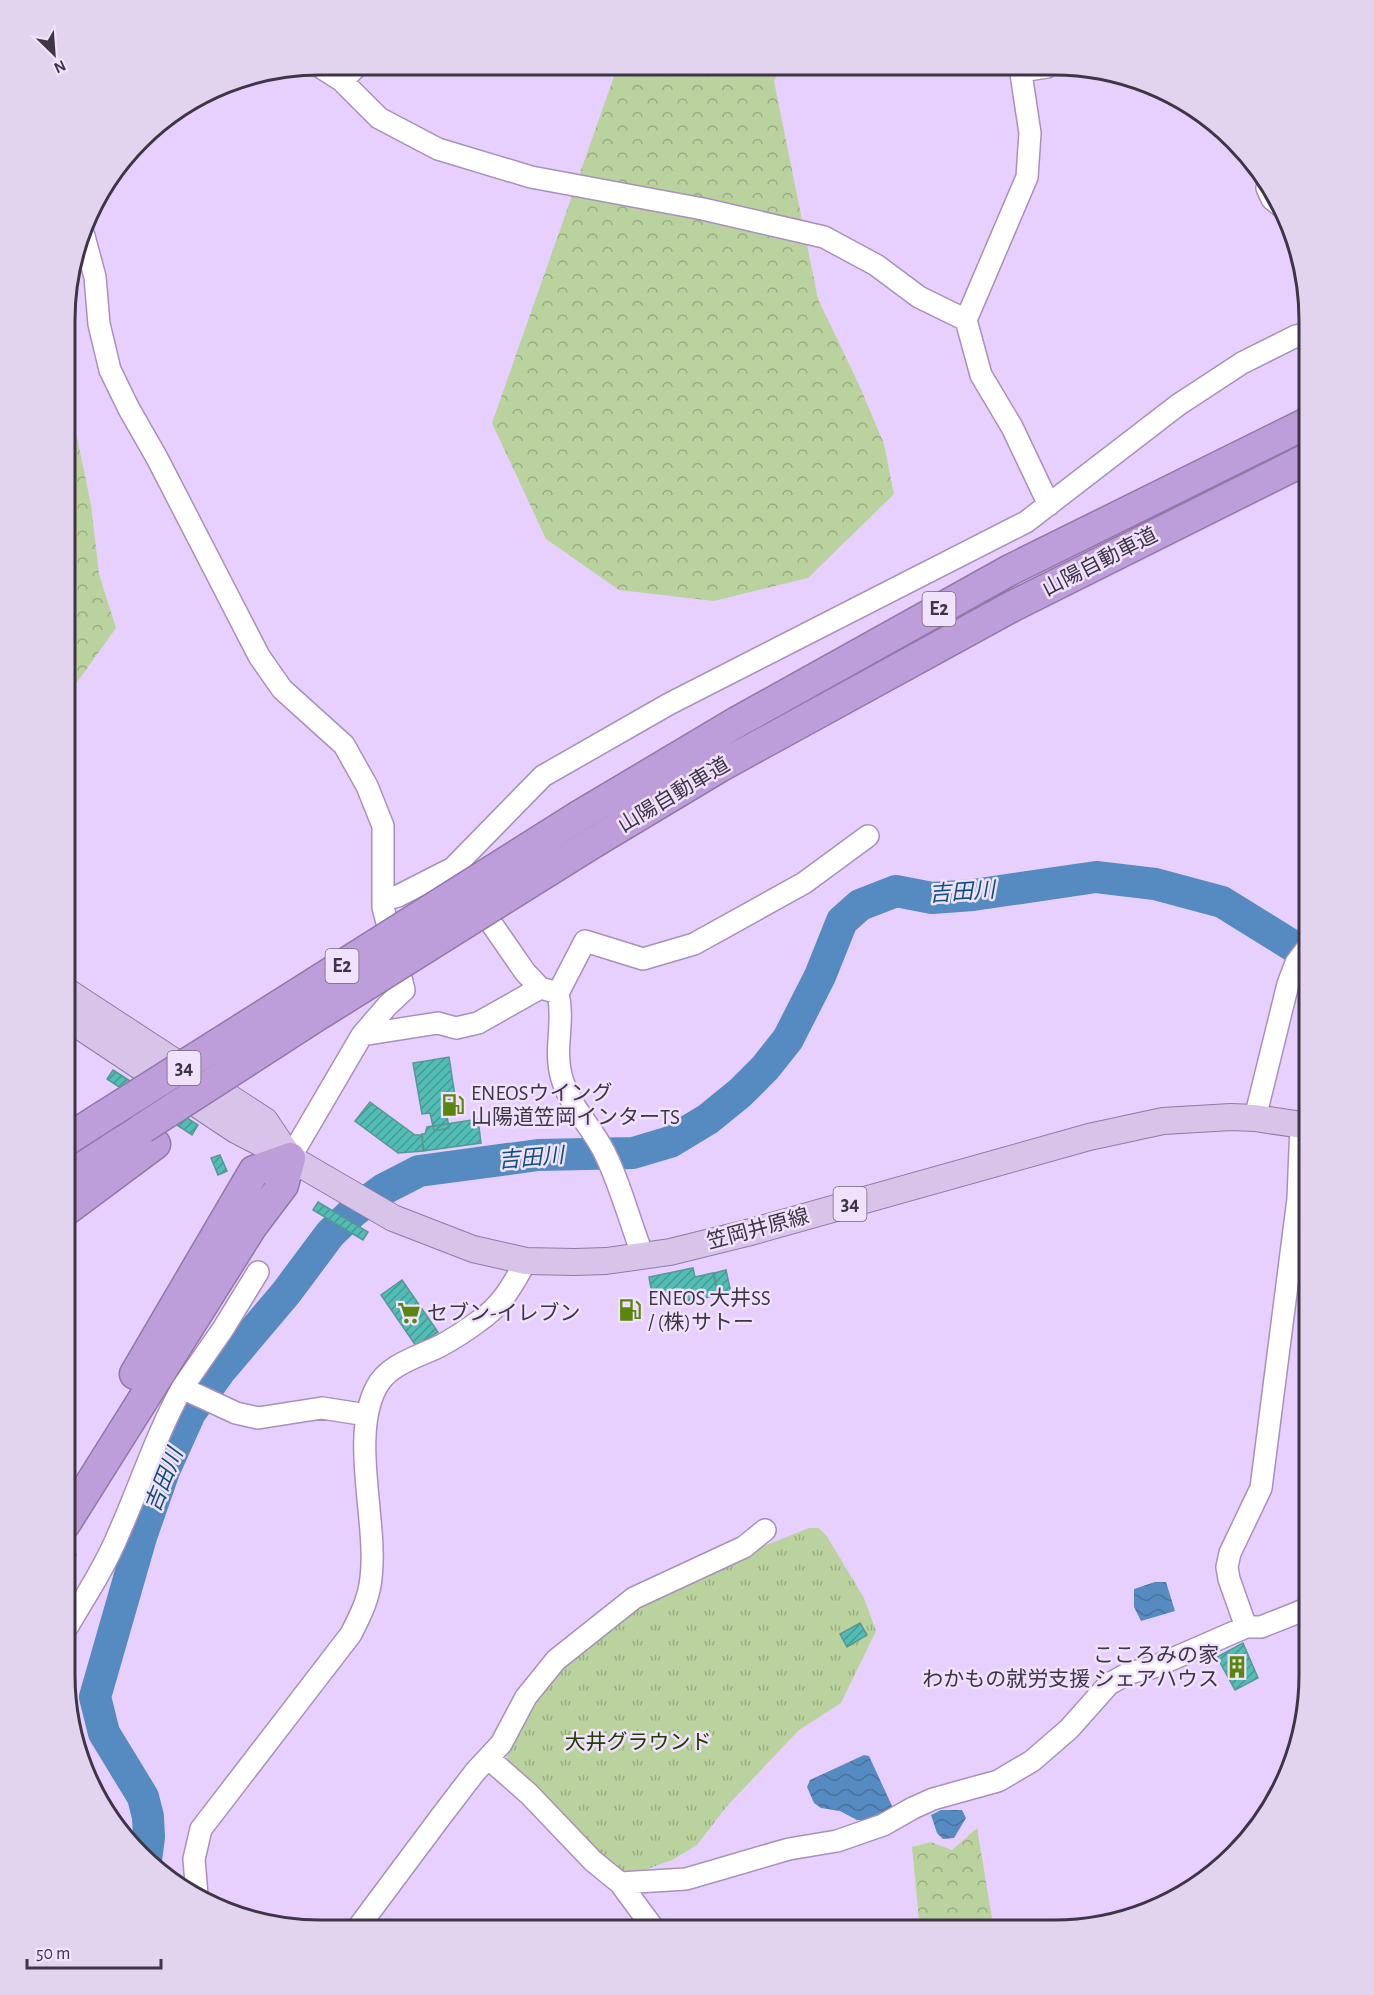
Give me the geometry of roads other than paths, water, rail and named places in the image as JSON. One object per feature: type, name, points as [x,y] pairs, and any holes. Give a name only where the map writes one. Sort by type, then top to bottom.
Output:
[{"type":"highway","name":"山陽自動車道","points":[[75,1135],[579,816],[737,722],[1010,570],[1299,427]]},
{"type":"highway","name":"山陽自動車道","points":[[149,1136],[426,948],[596,841],[721,766],[1013,606],[1299,463]]},
{"type":"highway","points":[[75,1174],[149,1136]]},
{"type":"highway","points":[[75,1202],[149,1136]]},
{"type":"highway","points":[[75,1476],[254,1171],[290,1158]]},
{"type":"highway","points":[[75,1508],[252,1226],[283,1185],[290,1158]]},
{"type":"main road","name":"笠岡井原線","points":[[75,997],[265,1121],[290,1158]]},
{"type":"main road","name":"笠岡井原線","points":[[75,1023],[236,1130],[350,1191],[393,1218],[473,1249],[526,1261],[575,1262],[639,1257],[718,1241],[1089,1137],[1163,1121],[1231,1117],[1299,1124]]},
{"type":"street","points":[[333,75],[342,81],[379,118],[438,149],[531,177],[703,208],[824,237],[876,266],[919,297],[966,320]]},
{"type":"street","points":[[342,81],[348,75]]},
{"type":"street","points":[[1022,75],[1030,133],[1027,177],[966,320],[981,375],[1012,427],[1049,505]]},
{"type":"street","points":[[87,245],[95,277],[99,324],[110,370],[129,410],[157,458],[259,656],[282,689],[344,745],[367,786],[383,826],[383,907],[404,990],[362,1035],[290,1158]]},
{"type":"street","points":[[383,900],[398,896],[453,868],[543,776],[679,699],[1026,522],[1178,405],[1242,363],[1299,335]]},
{"type":"street","points":[[362,1035],[438,1023],[456,1028],[478,1023],[549,991],[585,941],[643,959],[694,944],[804,883],[868,836]]},
{"type":"street","points":[[453,868],[525,972],[549,991],[561,1021],[558,1061],[562,1080],[574,1107],[606,1157],[639,1245],[639,1257]]},
{"type":"street","points":[[1255,1118],[1277,1022],[1299,959]]},
{"type":"street","points":[[1246,1627],[1227,1567],[1230,1553],[1261,1488],[1299,1188]]},
{"type":"street","points":[[196,1887],[194,1859],[201,1829],[351,1634],[366,1604],[372,1557],[365,1439],[367,1415],[374,1392],[383,1377],[406,1360],[439,1346],[478,1322],[502,1301],[526,1261]]},
{"type":"street","points":[[75,1613],[118,1536],[168,1413],[224,1329],[258,1272]]},
{"type":"street","points":[[185,1389],[236,1413],[258,1418],[322,1408],[367,1415]]},
{"type":"street","points":[[364,1920],[442,1815],[501,1744],[525,1697],[556,1660],[634,1598],[744,1547],[765,1530]]},
{"type":"street","points":[[620,1883],[686,1879],[789,1849],[837,1841],[882,1825],[933,1799],[998,1781],[1032,1761],[1069,1729],[1109,1684],[1129,1673],[1154,1668],[1246,1627],[1261,1628],[1299,1612]]},
{"type":"street","points":[[488,1758],[529,1794],[593,1861],[620,1883],[647,1920]]},
{"type":"water","points":[[1155,1582],[1166,1582],[1175,1611],[1141,1621],[1134,1607],[1134,1589]]},
{"type":"water","points":[[864,1755],[869,1756],[893,1808],[865,1820],[857,1820],[840,1811],[821,1808],[814,1803],[807,1787],[810,1780]]},
{"type":"water","points":[[941,1810],[962,1810],[966,1818],[954,1838],[943,1839],[937,1833],[931,1815]]},
{"type":"waterway","name":"吉田川","points":[[148,1848],[148,1817],[143,1797],[104,1733],[95,1697],[141,1537],[164,1471],[190,1413],[220,1371],[286,1293],[330,1234],[354,1211],[384,1189],[419,1171],[538,1155],[633,1153],[670,1142],[708,1119],[740,1093],[765,1068],[788,1039],[820,976],[842,921],[860,905],[896,891],[932,898],[973,895],[1096,877],[1155,884],[1222,902],[1299,950]]},
{"type":"place","name":"ENEOSウイング 山陽道笠岡インターTS","points":[[453,1105]]},
{"type":"place","name":"ENEOS 大井SS / (株)サトー","points":[[630,1310]]},
{"type":"place","name":"セブン-イレブン","points":[[409,1313]]},
{"type":"place","name":"こころみの家 わかもの就労支援 シェアハウス","points":[[1237,1667]]},
{"type":"park label","name":"大井グラウンド","points":[[638,1742]]}]
